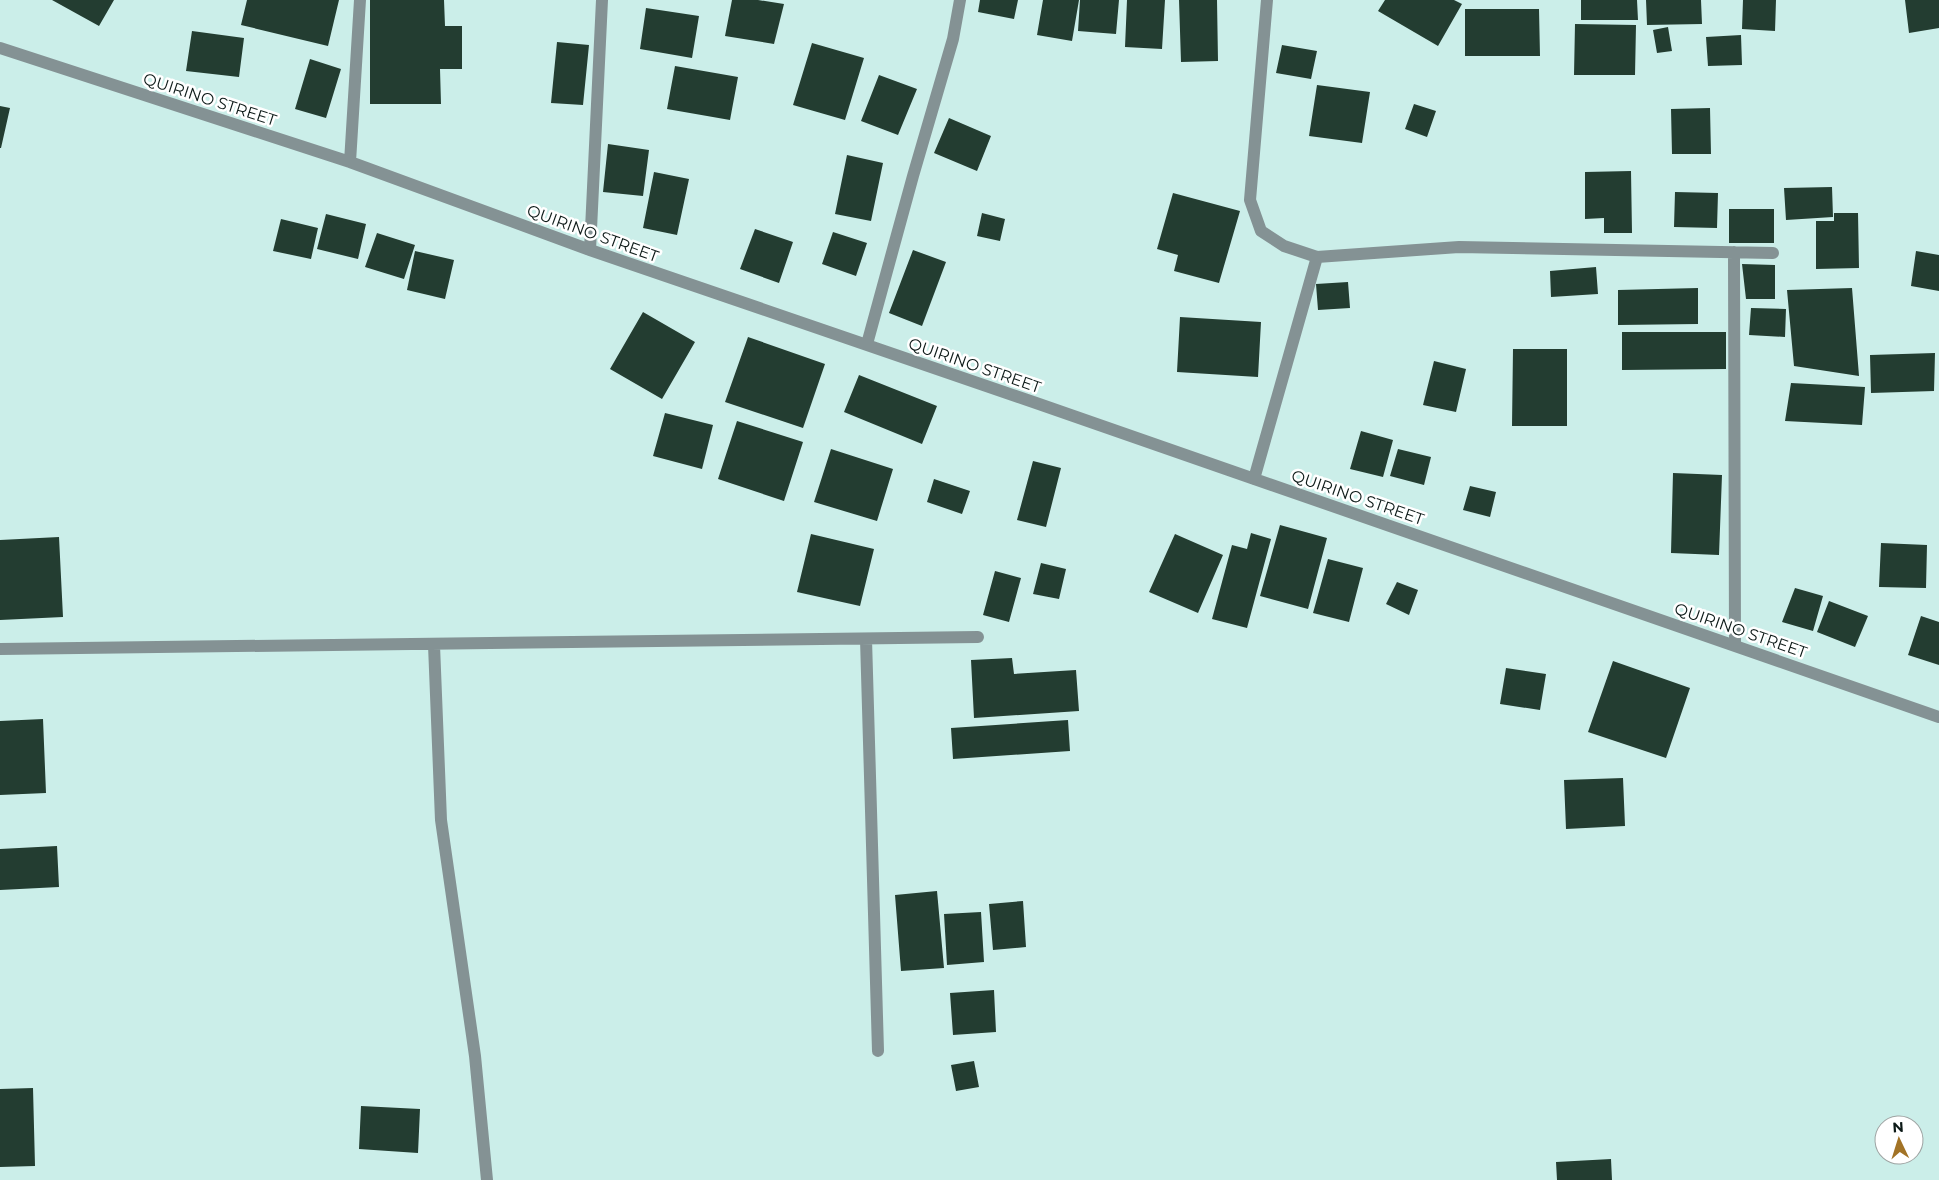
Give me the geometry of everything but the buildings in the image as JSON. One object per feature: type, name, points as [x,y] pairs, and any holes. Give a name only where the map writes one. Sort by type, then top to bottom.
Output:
[{"type":"street","points":[[350,162],[360,0]]},
{"type":"street","points":[[590,250],[602,0]]},
{"type":"street","points":[[867,344],[953,39],[960,0]]},
{"type":"street","points":[[1267,0],[1250,200],[1261,231],[1284,246],[1317,257],[1459,248],[1773,253]]},
{"type":"street","name":"QUIRINO STREET","points":[[0,48],[350,162],[590,250],[867,344],[1939,717]]},
{"type":"street","points":[[1734,252],[1735,646]]},
{"type":"street","points":[[1254,479],[1317,257]]},
{"type":"street","points":[[0,649],[978,637]]},
{"type":"street","points":[[866,639],[878,1051]]},
{"type":"street","points":[[434,645],[441,820],[476,1056],[487,1180]]}]
